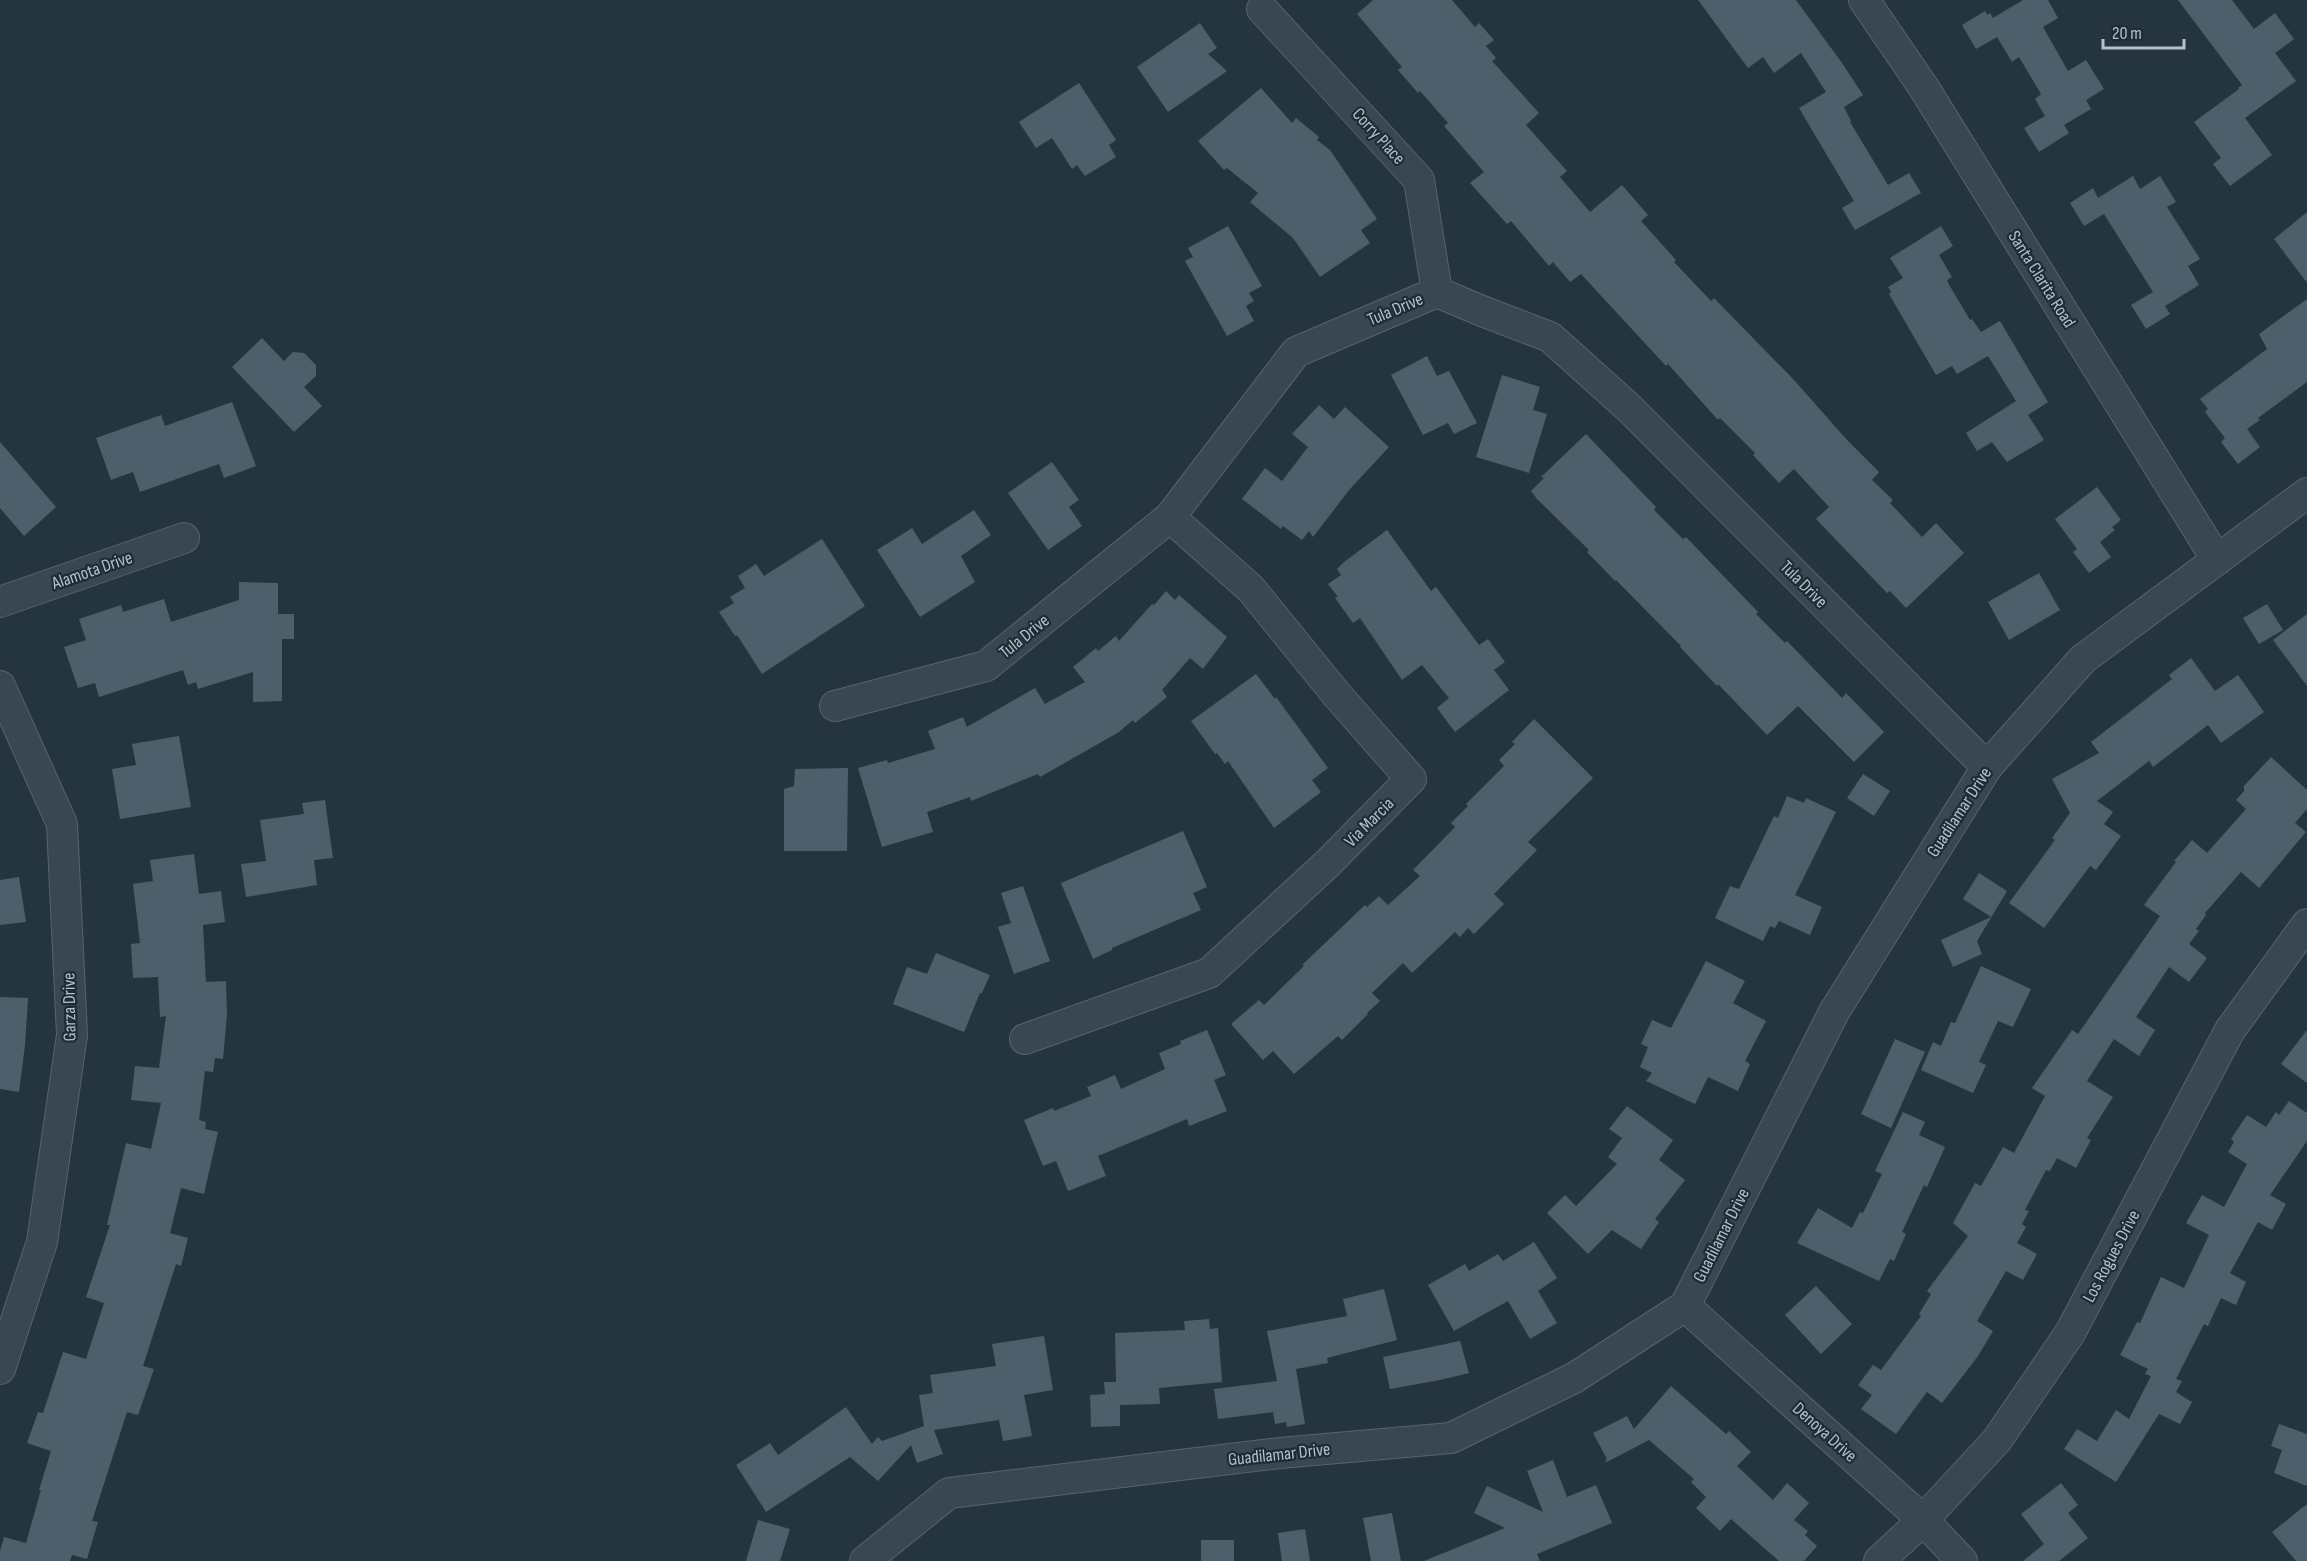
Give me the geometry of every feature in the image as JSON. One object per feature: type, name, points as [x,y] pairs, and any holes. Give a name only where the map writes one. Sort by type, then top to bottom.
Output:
[{"type":"street","name":"Santa Clarita Road","points":[[1864,0],[1924,88],[2217,560]]},
{"type":"street","name":"Corry Place","points":[[1262,9],[1419,180],[1437,292]]},
{"type":"street","name":"Tula Drive","points":[[835,706],[986,666],[1170,518],[1296,352],[1437,292],[1550,337],[1629,408],[1987,767]]},
{"type":"street","name":"Guadilamar Drive","points":[[865,1561],[949,1493],[1280,1453],[1451,1438],[1574,1378],[1685,1305],[1834,1012],[1987,767],[2083,659],[2307,493]]},
{"type":"street","name":"Via Marcia","points":[[1025,1039],[1209,973],[1327,864],[1411,779],[1337,695],[1251,590],[1170,518]]},
{"type":"street","name":"Alamota Drive","points":[[0,602],[184,538]]},
{"type":"street","name":"Garza Drive","points":[[0,686],[62,824],[72,1035],[42,1242],[0,1369]]},
{"type":"street","name":"Los Rogues Drive","points":[[1879,1561],[1923,1520],[1997,1440],[2070,1333],[2230,1030],[2307,924]]},
{"type":"street","name":"Denoya Drive","points":[[1685,1305],[1923,1520],[1962,1561]]},
{"type":"building","points":[[1373,0],[1452,0],[1475,27],[1479,23],[1494,40],[1486,46],[1496,58],[1492,61],[1539,113],[1526,125],[1567,171],[1560,177],[1590,212],[1622,185],[1648,215],[1641,221],[1676,260],[1674,262],[1711,301],[1714,298],[1879,472],[1872,480],[1893,500],[1890,503],[1922,537],[1936,523],[1964,553],[1906,608],[1890,591],[1887,593],[1816,519],[1829,507],[1794,469],[1779,483],[1753,455],[1755,453],[1720,418],[1718,420],[1668,364],[1666,366],[1581,274],[1570,282],[1553,262],[1549,266],[1511,221],[1507,224],[1470,183],[1484,172],[1444,126],[1448,123],[1398,70],[1402,67],[1357,14]]},
{"type":"building","points":[[1698,0],[1796,0],[1863,95],[1844,107],[1850,122],[1888,185],[1909,173],[1921,193],[1855,230],[1842,208],[1854,201],[1799,108],[1826,92],[1801,53],[1774,73],[1763,57],[1748,68]]},
{"type":"building","points":[[2023,0],[2048,0],[2058,18],[2043,27],[2068,71],[2086,60],[2104,89],[2086,100],[2091,109],[2064,125],[2069,133],[2039,152],[2024,128],[2045,116],[2035,99],[2041,94],[2019,57],[2012,62],[1997,37],[1976,49],[1962,25],[1985,11],[1993,18]]},
{"type":"building","points":[[2178,0],[2232,0],[2254,29],[2275,13],[2294,39],[2275,53],[2296,81],[2245,118],[2272,155],[2230,186],[2213,164],[2221,158],[2194,122],[2242,85]]},
{"type":"building","points":[[1200,23],[1217,48],[1208,54],[1227,71],[1168,112],[1137,67]]},
{"type":"building","points":[[1079,83],[1116,140],[1109,145],[1116,157],[1085,176],[1077,165],[1072,169],[1052,138],[1036,148],[1019,122]]},
{"type":"building","points":[[1261,88],[1292,123],[1296,118],[1319,137],[1317,140],[1330,150],[1377,219],[1361,230],[1370,243],[1320,277],[1293,238],[1250,202],[1258,193],[1227,168],[1224,170],[1198,141]]},
{"type":"building","points":[[2133,176],[2140,189],[2160,176],[2176,202],[2167,207],[2200,259],[2188,266],[2199,285],[2165,306],[2170,314],[2146,329],[2131,305],[2153,292],[2104,214],[2084,226],[2070,203],[2093,188],[2098,198]]},
{"type":"building","points":[[2307,212],[2307,283],[2274,239]]},
{"type":"building","points":[[1228,226],[1262,286],[1249,293],[1254,301],[1246,306],[1254,321],[1227,336],[1185,261],[1193,257],[1188,248]]},
{"type":"building","points":[[1941,226],[1953,246],[1939,255],[1952,277],[1947,280],[1948,283],[1970,320],[1972,319],[1981,332],[2000,321],[2048,402],[2028,415],[2044,440],[2007,462],[1992,442],[1977,451],[1966,433],[2016,401],[1988,356],[1957,374],[1952,366],[1936,375],[1889,294],[1891,292],[1888,287],[1903,278],[1890,258]]},
{"type":"building","points":[[2307,299],[2307,382],[2258,418],[2260,420],[2247,429],[2260,447],[2238,464],[2221,442],[2225,438],[2205,412],[2208,409],[2200,399],[2267,349],[2259,334]]},
{"type":"building","points":[[262,338],[284,361],[293,352],[304,353],[316,365],[316,376],[304,387],[322,406],[294,432],[232,367]]},
{"type":"building","points":[[1427,356],[1437,376],[1449,371],[1477,423],[1454,434],[1448,423],[1423,435],[1391,375]]},
{"type":"building","points":[[1502,375],[1540,387],[1533,410],[1547,414],[1529,473],[1476,457]]},
{"type":"building","points":[[232,402],[256,466],[224,478],[219,464],[140,492],[133,472],[111,480],[96,438],[161,415],[165,426]]},
{"type":"building","points":[[1319,405],[1334,419],[1345,407],[1389,447],[1350,489],[1313,537],[1309,531],[1302,540],[1283,526],[1281,529],[1242,499],[1265,468],[1282,481],[1308,447],[1292,434]]},
{"type":"building","points":[[1586,434],[1656,507],[1654,510],[1683,539],[1686,537],[1785,643],[1787,641],[1842,698],[1846,693],[1884,732],[1854,762],[1798,706],[1767,735],[1537,499],[1531,491],[1544,478],[1541,477]]},
{"type":"building","points":[[0,442],[56,507],[24,536],[0,508]]},
{"type":"building","points":[[1052,462],[1079,500],[1069,507],[1082,526],[1048,550],[1008,493]]},
{"type":"building","points":[[2097,487],[2121,520],[2112,527],[2115,530],[2100,542],[2111,557],[2089,573],[2073,552],[2077,549],[2055,519]]},
{"type":"building","points":[[974,510],[991,535],[961,556],[975,582],[920,617],[877,550],[912,528],[922,544]]},
{"type":"building","points":[[1387,530],[1431,591],[1436,587],[1479,645],[1488,639],[1505,662],[1494,670],[1509,690],[1455,732],[1437,708],[1449,698],[1422,665],[1402,680],[1360,618],[1353,623],[1328,584],[1341,575],[1337,569],[1344,562]]},
{"type":"building","points":[[822,539],[865,606],[762,674],[719,612],[734,603],[730,597],[745,588],[738,576],[756,564],[764,576]]},
{"type":"building","points":[[2039,573],[2060,610],[2009,640],[1988,602]]},
{"type":"building","points":[[239,582],[278,583],[278,614],[294,614],[294,639],[282,639],[282,701],[253,702],[253,672],[198,689],[196,682],[188,685],[183,670],[99,697],[95,683],[78,688],[64,647],[86,640],[79,619],[121,605],[123,612],[164,599],[171,622],[239,600]]},
{"type":"building","points":[[1166,591],[1175,600],[1179,595],[1227,637],[1203,669],[1190,658],[1162,690],[1167,697],[1135,723],[1133,720],[1119,732],[1040,777],[1038,774],[971,801],[970,797],[927,812],[933,832],[882,847],[858,768],[887,760],[888,763],[935,749],[928,731],[963,717],[967,727],[1035,688],[1045,704],[1085,682],[1073,667],[1096,648],[1098,651],[1116,636],[1119,641]]},
{"type":"building","points":[[2267,604],[2283,630],[2259,644],[2243,618]]},
{"type":"building","points":[[2307,614],[2307,686],[2273,640]]},
{"type":"building","points":[[2191,658],[2215,691],[2238,675],[2264,712],[2221,743],[2208,725],[2153,767],[2149,761],[2097,801],[2113,812],[2104,824],[2121,836],[2096,870],[2090,866],[2044,928],[2009,903],[2055,840],[2052,838],[2070,813],[2052,779],[2099,753],[2091,742],[2172,679],[2169,675]]},
{"type":"building","points":[[1256,674],[1275,699],[1276,697],[1328,768],[1312,780],[1321,792],[1274,828],[1228,761],[1225,764],[1217,753],[1215,754],[1191,721]]},
{"type":"building","points":[[1534,719],[1593,778],[1528,842],[1537,850],[1494,894],[1504,904],[1474,934],[1468,928],[1460,937],[1455,932],[1412,973],[1403,963],[1372,993],[1380,1001],[1368,1014],[1342,1040],[1338,1036],[1294,1074],[1273,1051],[1263,1060],[1231,1024],[1259,1000],[1264,1005],[1365,905],[1367,907],[1379,896],[1388,905],[1420,876],[1413,870],[1455,827],[1451,823],[1468,806],[1466,804],[1504,766],[1499,760]]},
{"type":"building","points":[[179,736],[191,807],[120,819],[112,769],[136,765],[132,744]]},
{"type":"building","points":[[2271,757],[2307,790],[2307,809],[2295,823],[2306,832],[2259,888],[2241,872],[2205,913],[2206,915],[2196,929],[2199,931],[2189,944],[2207,958],[2189,982],[2169,967],[2136,1017],[2155,1030],[2139,1056],[2114,1039],[2087,1081],[2113,1097],[2087,1138],[2091,1140],[2076,1168],[2057,1158],[2050,1171],[2046,1170],[2025,1210],[2029,1211],[2022,1224],[2026,1227],[2017,1243],[2037,1254],[2023,1280],[2006,1271],[1977,1321],[1993,1331],[1978,1356],[1942,1403],[1927,1392],[1896,1434],[1861,1409],[1872,1395],[1858,1385],[1873,1365],[1881,1370],[1921,1316],[1919,1314],[1931,1294],[1927,1291],[1968,1236],[1953,1223],[1975,1183],[1981,1186],[2003,1147],[2014,1153],[2045,1096],[2032,1088],[2072,1030],[2078,1034],[2160,916],[2144,905],[2176,862],[2174,861],[2192,840],[2207,853],[2246,809],[2236,800],[2244,791],[2244,786]]},
{"type":"building","points":[[848,768],[847,851],[784,851],[784,789],[794,786],[795,769]]},
{"type":"building","points":[[1863,774],[1890,791],[1874,816],[1847,798]]},
{"type":"building","points":[[1787,796],[1804,803],[1806,798],[1836,812],[1795,895],[1822,907],[1810,935],[1779,921],[1775,928],[1770,926],[1763,941],[1715,918],[1730,886],[1739,889],[1774,816],[1778,818]]},
{"type":"building","points":[[325,800],[333,858],[314,860],[317,885],[246,897],[241,864],[266,861],[260,820],[304,814],[302,803]]},
{"type":"building","points":[[1183,831],[1207,887],[1193,893],[1201,910],[1112,948],[1093,959],[1061,883]]},
{"type":"building","points":[[194,854],[199,894],[221,891],[225,922],[203,925],[206,982],[226,981],[227,1014],[223,1059],[215,1058],[213,1072],[205,1071],[199,1120],[206,1122],[205,1129],[218,1132],[204,1194],[181,1188],[170,1233],[188,1238],[181,1266],[176,1264],[143,1366],[154,1369],[138,1415],[127,1412],[92,1521],[98,1522],[87,1559],[72,1555],[70,1561],[0,1561],[4,1537],[26,1543],[51,1451],[27,1443],[38,1412],[43,1413],[63,1352],[86,1359],[104,1303],[86,1297],[110,1225],[107,1225],[126,1143],[151,1149],[161,1103],[131,1100],[135,1066],[159,1068],[166,1016],[160,1017],[158,977],[133,978],[131,944],[140,943],[133,884],[153,881],[150,860]]},
{"type":"building","points":[[1979,873],[2007,891],[1977,941],[1982,954],[1953,967],[1941,940],[1991,917],[1963,899]]},
{"type":"building","points":[[19,877],[26,922],[0,925],[0,880]]},
{"type":"building","points":[[1023,886],[1050,961],[1014,974],[998,927],[1011,923],[1001,893]]},
{"type":"building","points":[[936,953],[990,975],[964,1032],[893,1004],[907,967],[927,974]]},
{"type":"building","points":[[1706,961],[1745,981],[1733,1003],[1766,1021],[1745,1061],[1750,1064],[1738,1091],[1708,1077],[1695,1104],[1646,1081],[1652,1073],[1640,1067],[1648,1047],[1641,1044],[1652,1020],[1671,1028]]},
{"type":"building","points":[[1981,966],[2031,989],[2013,1027],[1998,1021],[1979,1062],[1986,1065],[1973,1093],[1921,1070],[1933,1042],[1941,1046],[1951,1022],[1955,1023]]},
{"type":"building","points":[[0,997],[28,998],[19,1092],[0,1089]]},
{"type":"building","points":[[1207,1030],[1226,1075],[1214,1080],[1227,1111],[1189,1126],[1187,1119],[1098,1156],[1106,1176],[1068,1191],[1056,1161],[1043,1166],[1024,1120],[1091,1096],[1087,1087],[1115,1075],[1121,1089],[1165,1069],[1159,1053]]},
{"type":"building","points":[[2307,1030],[2307,1083],[2281,1064]]},
{"type":"building","points":[[1895,1039],[1925,1052],[1891,1128],[1861,1114]]},
{"type":"building","points":[[2289,1101],[2307,1113],[2307,1141],[2270,1195],[2286,1204],[2272,1230],[2258,1222],[2230,1273],[2246,1282],[2236,1305],[2221,1298],[2208,1326],[2204,1324],[2176,1379],[2182,1381],[2176,1392],[2192,1402],[2180,1424],[2159,1414],[2116,1482],[2064,1449],[2077,1429],[2097,1441],[2116,1410],[2129,1419],[2151,1376],[2145,1374],[2148,1369],[2120,1355],[2137,1322],[2140,1323],[2161,1277],[2184,1288],[2209,1235],[2186,1223],[2202,1195],[2224,1207],[2247,1164],[2228,1152],[2234,1142],[2231,1139],[2247,1115],[2266,1127],[2276,1112],[2279,1115]]},
{"type":"building","points":[[1627,1106],[1673,1140],[1659,1160],[1685,1180],[1655,1219],[1659,1222],[1641,1249],[1612,1230],[1588,1254],[1547,1213],[1565,1195],[1576,1206],[1617,1164],[1608,1157],[1622,1138],[1609,1129]]},
{"type":"building","points":[[1903,1112],[1925,1122],[1919,1135],[1945,1147],[1927,1187],[1924,1185],[1902,1232],[1906,1234],[1894,1261],[1890,1259],[1879,1281],[1797,1243],[1818,1208],[1852,1228],[1860,1212],[1863,1213],[1882,1174],[1875,1171]]},
{"type":"building","points":[[1534,1242],[1557,1278],[1538,1291],[1557,1323],[1530,1339],[1508,1301],[1454,1331],[1428,1285],[1465,1264],[1469,1271],[1498,1254],[1503,1261]]},
{"type":"building","points":[[1816,1286],[1852,1324],[1821,1354],[1785,1315]]},
{"type":"building","points":[[1384,1289],[1397,1340],[1327,1358],[1328,1363],[1296,1369],[1305,1424],[1287,1427],[1286,1422],[1275,1424],[1273,1412],[1218,1419],[1214,1389],[1277,1381],[1267,1331],[1347,1316],[1343,1299]]},
{"type":"building","points":[[1209,1319],[1210,1329],[1218,1328],[1222,1382],[1159,1388],[1160,1404],[1120,1405],[1120,1426],[1091,1427],[1090,1395],[1105,1394],[1104,1382],[1116,1382],[1115,1333],[1185,1330],[1184,1321]]},
{"type":"building","points":[[1044,1336],[1053,1390],[1024,1395],[1032,1436],[1003,1441],[999,1420],[934,1430],[943,1454],[917,1463],[911,1445],[878,1481],[850,1457],[766,1512],[736,1465],[770,1443],[778,1455],[846,1407],[872,1444],[878,1437],[882,1441],[924,1426],[919,1395],[933,1393],[930,1375],[996,1366],[992,1344]]},
{"type":"building","points":[[1460,1341],[1469,1373],[1390,1389],[1383,1357]]},
{"type":"building","points":[[1671,1386],[1726,1434],[1729,1431],[1751,1452],[1737,1466],[1773,1500],[1787,1483],[1809,1503],[1794,1520],[1808,1531],[1805,1535],[1817,1546],[1804,1561],[1779,1561],[1731,1519],[1720,1531],[1696,1508],[1706,1497],[1691,1482],[1694,1479],[1649,1440],[1605,1461],[1607,1459],[1593,1433],[1627,1416],[1634,1429]]},
{"type":"building","points":[[2279,1424],[2307,1434],[2307,1486],[2274,1473],[2282,1450],[2271,1446]]},
{"type":"building","points":[[1553,1460],[1567,1497],[1596,1485],[1612,1523],[1537,1554],[1540,1561],[1424,1561],[1505,1528],[1474,1513],[1487,1486],[1543,1512],[1527,1471]]},
{"type":"building","points":[[2061,1483],[2078,1505],[2068,1513],[2088,1538],[2059,1561],[2023,1561],[2044,1544],[2021,1514]]},
{"type":"building","points":[[2307,1504],[2307,1561],[2296,1561],[2272,1532]]},
{"type":"building","points":[[1392,1513],[1401,1561],[1371,1561],[1363,1518]]},
{"type":"building","points":[[758,1520],[790,1529],[780,1561],[746,1561]]},
{"type":"building","points":[[1305,1529],[1310,1561],[1282,1561],[1278,1533]]},
{"type":"building","points":[[1201,1540],[1234,1540],[1234,1561],[1201,1561]]}]
